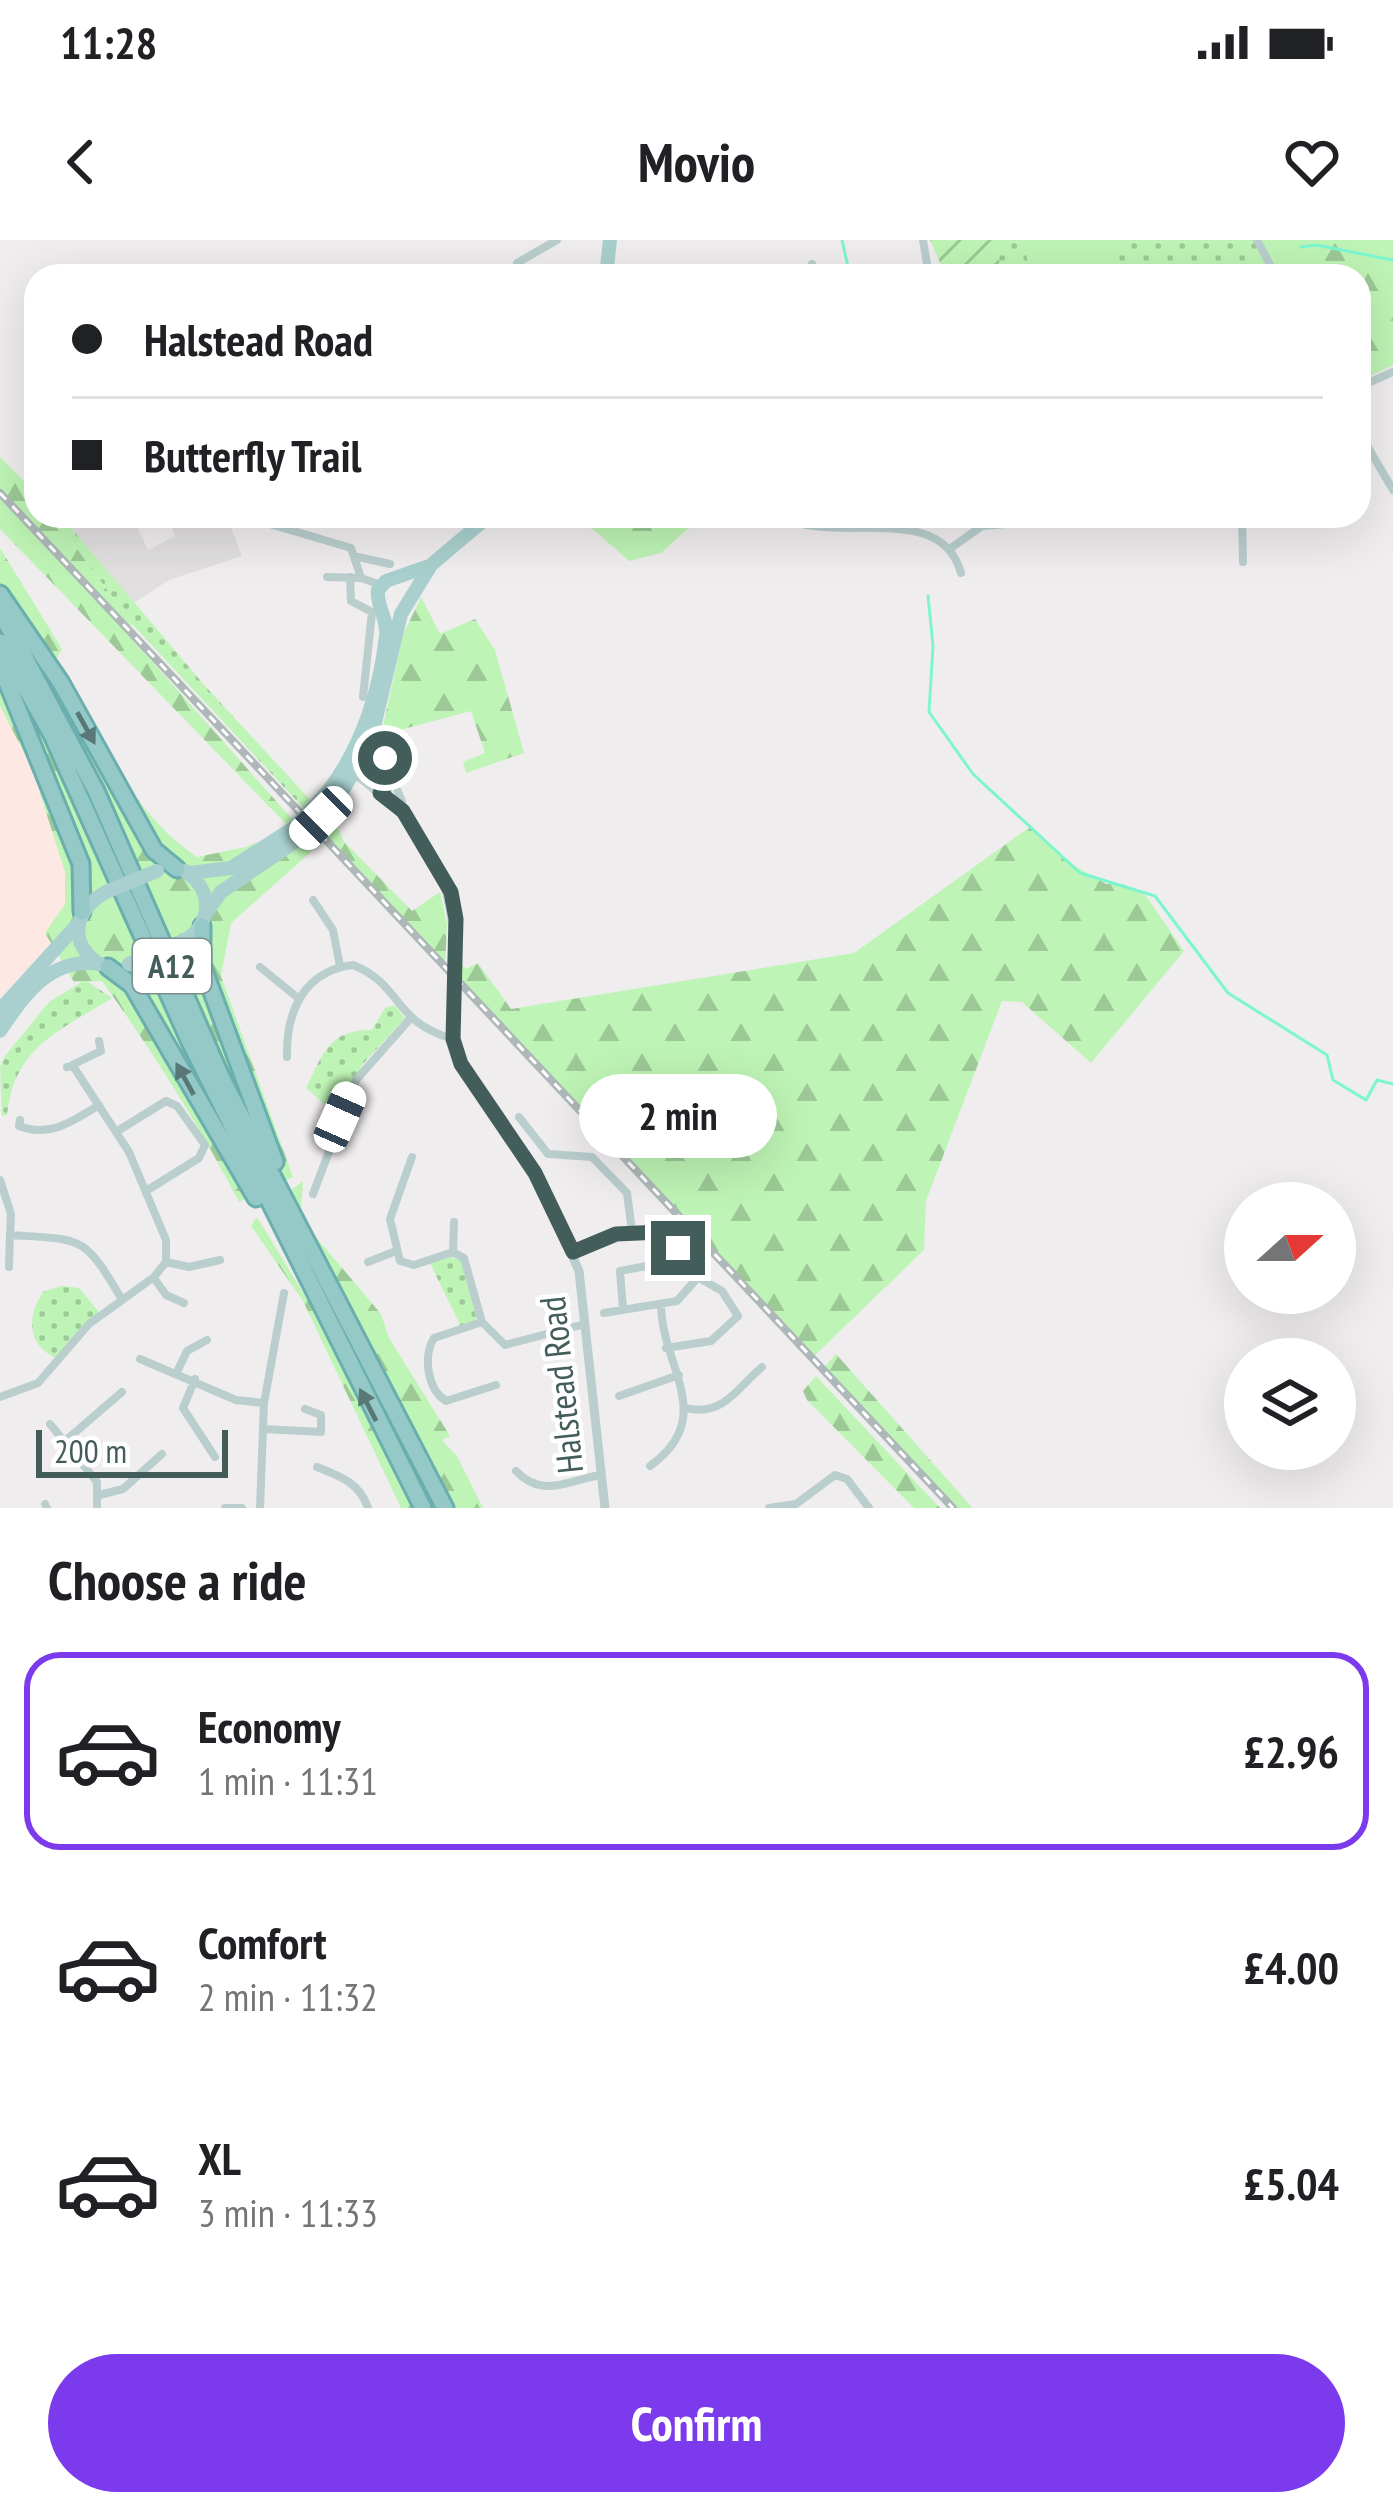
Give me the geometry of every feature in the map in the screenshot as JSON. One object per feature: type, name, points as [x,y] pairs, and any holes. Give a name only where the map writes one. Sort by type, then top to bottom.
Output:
[{"type":"highway","points":[[0,594],[61,683],[154,850],[183,871]]},
{"type":"highway","name":"A12","points":[[0,611],[87,772],[223,1079],[445,1508]]},
{"type":"highway","name":"A12","points":[[0,642],[81,794],[190,1042],[290,1250],[423,1508]]},
{"type":"highway","points":[[0,665],[81,864],[80,917]]},
{"type":"highway","name":"A12","points":[[204,920],[202,965],[313,1256]]},
{"type":"highway","name":"A12","points":[[104,965],[132,985],[290,1250]]},
{"type":"main road","points":[[393,613],[410,607],[412,593],[431,565],[474,528]]},
{"type":"main road","points":[[387,576],[431,565]]},
{"type":"main road","points":[[387,576],[406,582],[412,593]]},
{"type":"main road","points":[[387,576],[377,602],[393,613]]},
{"type":"main road","points":[[0,1031],[49,973],[68,963],[128,964],[185,940],[221,892],[299,832],[355,774],[385,695],[393,613]]},
{"type":"main road","points":[[333,794],[359,743],[393,613]]},
{"type":"main road","points":[[0,1010],[108,891],[157,871],[231,868],[299,832]]},
{"type":"main road","points":[[183,871],[205,893],[204,920]]},
{"type":"main road","points":[[80,917],[82,947],[104,965]]},
{"type":"street","points":[[517,263],[556,240]]},
{"type":"street","points":[[1371,453],[1393,490]]},
{"type":"street","points":[[284,528],[351,548],[387,576]]},
{"type":"street","points":[[842,528],[928,533],[951,548],[961,572]]},
{"type":"street","points":[[951,548],[979,528]]},
{"type":"street","points":[[1242,528],[1243,562]]},
{"type":"street","points":[[358,557],[351,601],[372,612],[363,697]]},
{"type":"street","points":[[327,577],[387,576]]},
{"type":"street","points":[[382,745],[402,801]]},
{"type":"street","name":"Halstead Road","points":[[355,774],[403,811],[451,892],[453,1039],[473,1087],[535,1173],[573,1252],[605,1508]]},
{"type":"street","points":[[380,793],[392,778]]},
{"type":"street","points":[[311,903],[333,930],[340,966]]},
{"type":"street","points":[[287,1057],[288,1029],[298,998],[322,973],[340,966],[353,965],[385,983],[409,1020],[453,1039]]},
{"type":"street","points":[[260,967],[298,998]]},
{"type":"street","points":[[313,1194],[362,1069],[409,1020]]},
{"type":"street","points":[[3,1393],[38,1383],[88,1324],[154,1277],[166,1262],[166,1240],[146,1191],[116,1132],[69,1066],[103,1049]]},
{"type":"street","points":[[116,1132],[166,1101],[177,1106],[205,1145],[200,1158],[146,1191]]},
{"type":"street","points":[[20,1123],[51,1130],[99,1106]]},
{"type":"street","points":[[519,1117],[548,1154],[592,1157],[627,1192],[632,1231]]},
{"type":"street","points":[[412,1157],[390,1219],[400,1261],[414,1265],[453,1252]]},
{"type":"street","points":[[4,1184],[9,1267]]},
{"type":"street","points":[[453,1252],[454,1222]]},
{"type":"street","points":[[573,1252],[632,1231],[662,1232],[700,1279],[730,1300],[738,1316],[712,1341],[666,1348]]},
{"type":"street","points":[[10,1235],[84,1244],[121,1298]]},
{"type":"street","points":[[623,1309],[620,1271],[662,1264],[678,1248]]},
{"type":"street","points":[[368,1262],[396,1251]]},
{"type":"street","points":[[453,1252],[468,1263],[482,1322],[511,1346],[585,1324]]},
{"type":"street","points":[[166,1262],[189,1267],[220,1260]]},
{"type":"street","points":[[154,1277],[166,1294],[184,1303]]},
{"type":"street","points":[[604,1313],[677,1301],[700,1279]]},
{"type":"street","points":[[260,1508],[264,1403],[284,1293]]},
{"type":"street","points":[[650,1466],[675,1445],[686,1408],[679,1375],[666,1348],[661,1305]]},
{"type":"street","points":[[482,1322],[434,1338],[428,1349],[431,1383],[446,1401],[496,1385]]},
{"type":"street","points":[[177,1372],[187,1351],[207,1340]]},
{"type":"street","points":[[140,1359],[236,1400],[264,1403]]},
{"type":"street","points":[[686,1408],[709,1412],[731,1400],[762,1367]]},
{"type":"street","points":[[619,1396],[679,1375]]},
{"type":"street","points":[[195,1379],[183,1408],[185,1418],[215,1457]]},
{"type":"street","points":[[65,1442],[122,1392]]},
{"type":"street","points":[[263,1429],[324,1433],[321,1415],[305,1409]]},
{"type":"street","points":[[50,1424],[97,1482],[97,1508]]},
{"type":"street","points":[[99,1495],[123,1489],[162,1454]]},
{"type":"street","points":[[317,1467],[363,1493],[368,1508]]},
{"type":"street","points":[[516,1471],[532,1485],[547,1488],[601,1475]]},
{"type":"street","points":[[770,1508],[796,1504],[835,1475],[847,1479],[869,1508]]},
{"type":"street","points":[[225,1508],[242,1508]]},
{"type":"shaded area","points":[[71,528],[138,528],[148,550],[175,536],[172,528],[231,528],[242,556],[169,580],[134,603]]},
{"type":"shaded area","points":[[0,706],[32,768],[65,872],[66,904],[45,932],[51,943],[0,997]]},
{"type":"green space","points":[[930,240],[993,240],[1000,264],[941,264]]},
{"type":"green space","points":[[993,240],[1393,240],[1393,365],[1371,375],[1371,264],[1000,264]]},
{"type":"green space","points":[[1022,240],[1112,240],[1119,264],[1029,264]]},
{"type":"green space","points":[[1269,240],[1393,240],[1393,365],[1371,375],[1371,264],[1282,264]]},
{"type":"green space","points":[[0,457],[24,481],[24,528],[62,528],[132,624],[125,631],[293,820],[286,824],[0,529]]},
{"type":"green space","points":[[62,528],[71,528],[205,686],[340,832],[351,859],[132,624]]},
{"type":"green space","points":[[592,528],[689,528],[661,553],[629,561]]},
{"type":"green space","points":[[0,548],[62,649],[55,661],[100,741],[133,794],[174,839],[197,857],[246,847],[287,830],[312,851],[231,923],[221,976],[293,1177],[239,1202],[175,1089],[102,981],[74,982],[45,933],[65,904],[65,872],[32,768],[0,706]]},
{"type":"green space","points":[[421,597],[440,634],[475,619],[495,650],[524,753],[466,773],[463,762],[485,753],[471,711],[381,735],[403,635]]},
{"type":"green space","points":[[325,822],[412,911],[440,892],[447,924],[445,967],[317,830]]},
{"type":"green space","points":[[1030,827],[1065,860],[1106,884],[1124,884],[1146,896],[1184,951],[1091,1063],[1022,1002],[1002,1001],[926,1201],[924,1250],[812,1358],[460,983],[461,963],[466,969],[478,963],[511,1009],[854,953]]},
{"type":"green space","points":[[85,980],[112,998],[58,1031],[30,1056],[11,1092],[7,1115],[2,1116],[0,1067],[5,1056],[49,1002]]},
{"type":"green space","points":[[394,1005],[405,1018],[362,1065],[337,1115],[306,1088],[318,1064],[337,1039],[372,1030],[385,1008]]},
{"type":"green space","points":[[303,1181],[301,1208],[310,1230],[381,1314],[389,1338],[450,1436],[442,1440],[457,1456],[483,1508],[451,1508],[292,1199],[292,1189]]},
{"type":"green space","points":[[257,1217],[319,1319],[418,1508],[401,1508],[303,1301],[251,1226]]},
{"type":"green space","points":[[451,1257],[461,1260],[476,1316],[476,1322],[461,1327],[430,1263]]},
{"type":"green space","points":[[79,1288],[99,1312],[56,1358],[39,1345],[32,1319],[44,1291]]},
{"type":"green space","points":[[836,1354],[972,1508],[952,1508],[822,1370]]},
{"type":"green space","points":[[816,1376],[940,1508],[914,1508],[807,1400],[803,1391]]},
{"type":"waterway","points":[[842,240],[847,264]]},
{"type":"waterway","points":[[1301,247],[1316,245],[1393,260]]},
{"type":"waterway","points":[[928,596],[933,646],[929,712],[973,774],[1080,873],[1155,896],[1228,993],[1327,1055],[1333,1080],[1366,1100],[1377,1080],[1393,1084]]},
{"type":"railway","points":[[0,493],[24,519]]},
{"type":"railway","points":[[33,528],[953,1508]]},
{"type":"route","points":[[385,758],[392,778],[380,793],[403,811],[451,892],[456,919],[453,1039],[473,1087],[528,1161],[573,1252],[632,1231],[662,1232],[678,1248]]}]
